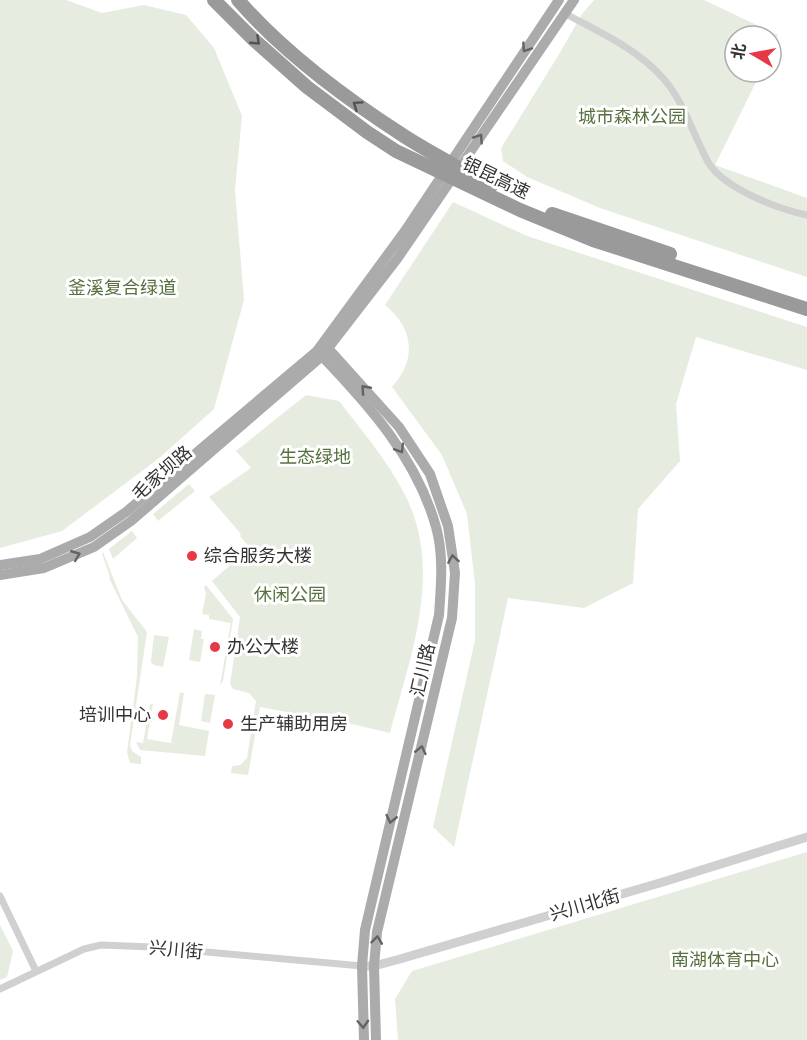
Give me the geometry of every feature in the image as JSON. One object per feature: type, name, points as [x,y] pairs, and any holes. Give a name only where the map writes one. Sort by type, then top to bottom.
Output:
[{"type":"highway","name":"银昆高速","points":[[214,0],[253,39],[307,87],[396,151],[471,180],[524,204],[807,299]]},
{"type":"highway","name":"银昆高速","points":[[238,0],[260,26],[349,99],[520,210],[593,240],[807,309]]},
{"type":"main road","points":[[323,350],[560,0]]},
{"type":"main road","points":[[323,350],[397,259],[574,0]]},
{"type":"main road","name":"毛家坝路","points":[[0,565],[40,559],[90,537],[126,512],[323,350]]},
{"type":"main road","name":"毛家坝路","points":[[0,575],[44,568],[94,547],[131,521],[323,350]]},
{"type":"main road","name":"汇川路","points":[[323,350],[399,427],[430,474],[448,526],[455,573],[452,618],[377,932],[374,966],[376,1040]]},
{"type":"main road","name":"汇川路","points":[[323,350],[389,431],[418,478],[437,529],[442,575],[439,615],[365,930],[362,966],[364,1040]]},
{"type":"street","points":[[564,13],[638,55],[662,77],[675,93],[709,164],[720,178],[743,192],[807,215]]},
{"type":"street","name":"兴川北街","points":[[362,966],[374,966],[663,882],[807,837]]},
{"type":"street","points":[[0,896],[36,971]]},
{"type":"street","name":"兴川街","points":[[0,989],[84,949],[101,945],[152,947],[362,966]]},
{"type":"green space","name":"釜溪复合绿道","points":[[0,0],[66,0],[102,13],[144,5],[186,15],[214,48],[242,116],[235,190],[244,300],[214,409],[158,459],[62,531],[0,548]]},
{"type":"green space","name":"城市森林公园","points":[[594,0],[704,0],[755,24],[723,24],[723,84],[755,84],[715,165],[807,198],[807,277],[600,208],[527,177],[503,161],[501,148],[582,14]]},
{"type":"green space","points":[[453,202],[527,236],[807,327],[807,370],[696,337],[676,404],[680,461],[638,509],[633,583],[584,608],[508,598],[454,847],[433,827],[475,640],[475,584],[467,514],[442,455],[392,387],[406,366],[409,344],[402,324],[385,305]]},
{"type":"green space","points":[[306,395],[339,401],[383,458],[405,495],[416,524],[422,554],[423,584],[420,614],[390,733],[326,718],[323,729],[300,725],[302,715],[260,707],[248,775],[231,773],[232,766],[240,765],[247,758],[256,701],[249,693],[233,689],[230,684],[240,617],[212,581],[250,548],[209,497],[251,468],[236,451]]},
{"type":"green space","points":[[189,484],[195,491],[158,521],[153,514]]},
{"type":"green space","points":[[132,531],[137,538],[113,559],[109,549]]},
{"type":"green space","points":[[103,552],[122,600],[147,632],[130,745],[132,751],[141,757],[141,764],[130,763],[127,752],[137,677],[138,637],[109,578]]},
{"type":"green space","points":[[206,585],[233,619],[223,681],[220,685],[231,623],[209,619],[209,615],[202,614]]},
{"type":"green space","points":[[194,629],[202,631],[201,639],[204,639],[200,662],[189,660]]},
{"type":"green space","points":[[154,635],[169,637],[163,667],[151,662]]},
{"type":"green space","points":[[180,692],[184,693],[179,725],[209,731],[205,756],[140,750],[136,742],[143,743],[150,704],[153,704],[147,739],[171,743]]},
{"type":"green space","points":[[205,694],[215,695],[210,723],[201,721]]},
{"type":"green space","name":"南湖体育中心","points":[[807,852],[807,1040],[398,1040],[395,999],[412,971]]},
{"type":"green space","points":[[0,925],[13,951],[7,977],[0,980]]},
{"type":"place","name":"综合服务大楼","points":[[192,556]]},
{"type":"place","name":"办公大楼","points":[[215,647]]},
{"type":"place","name":"培训中心","points":[[163,715]]},
{"type":"place","name":"生产辅助用房","points":[[228,724]]},
{"type":"park label","name":"生态绿地","points":[[315,457]]},
{"type":"park label","name":"休闲公园","points":[[290,595]]}]
